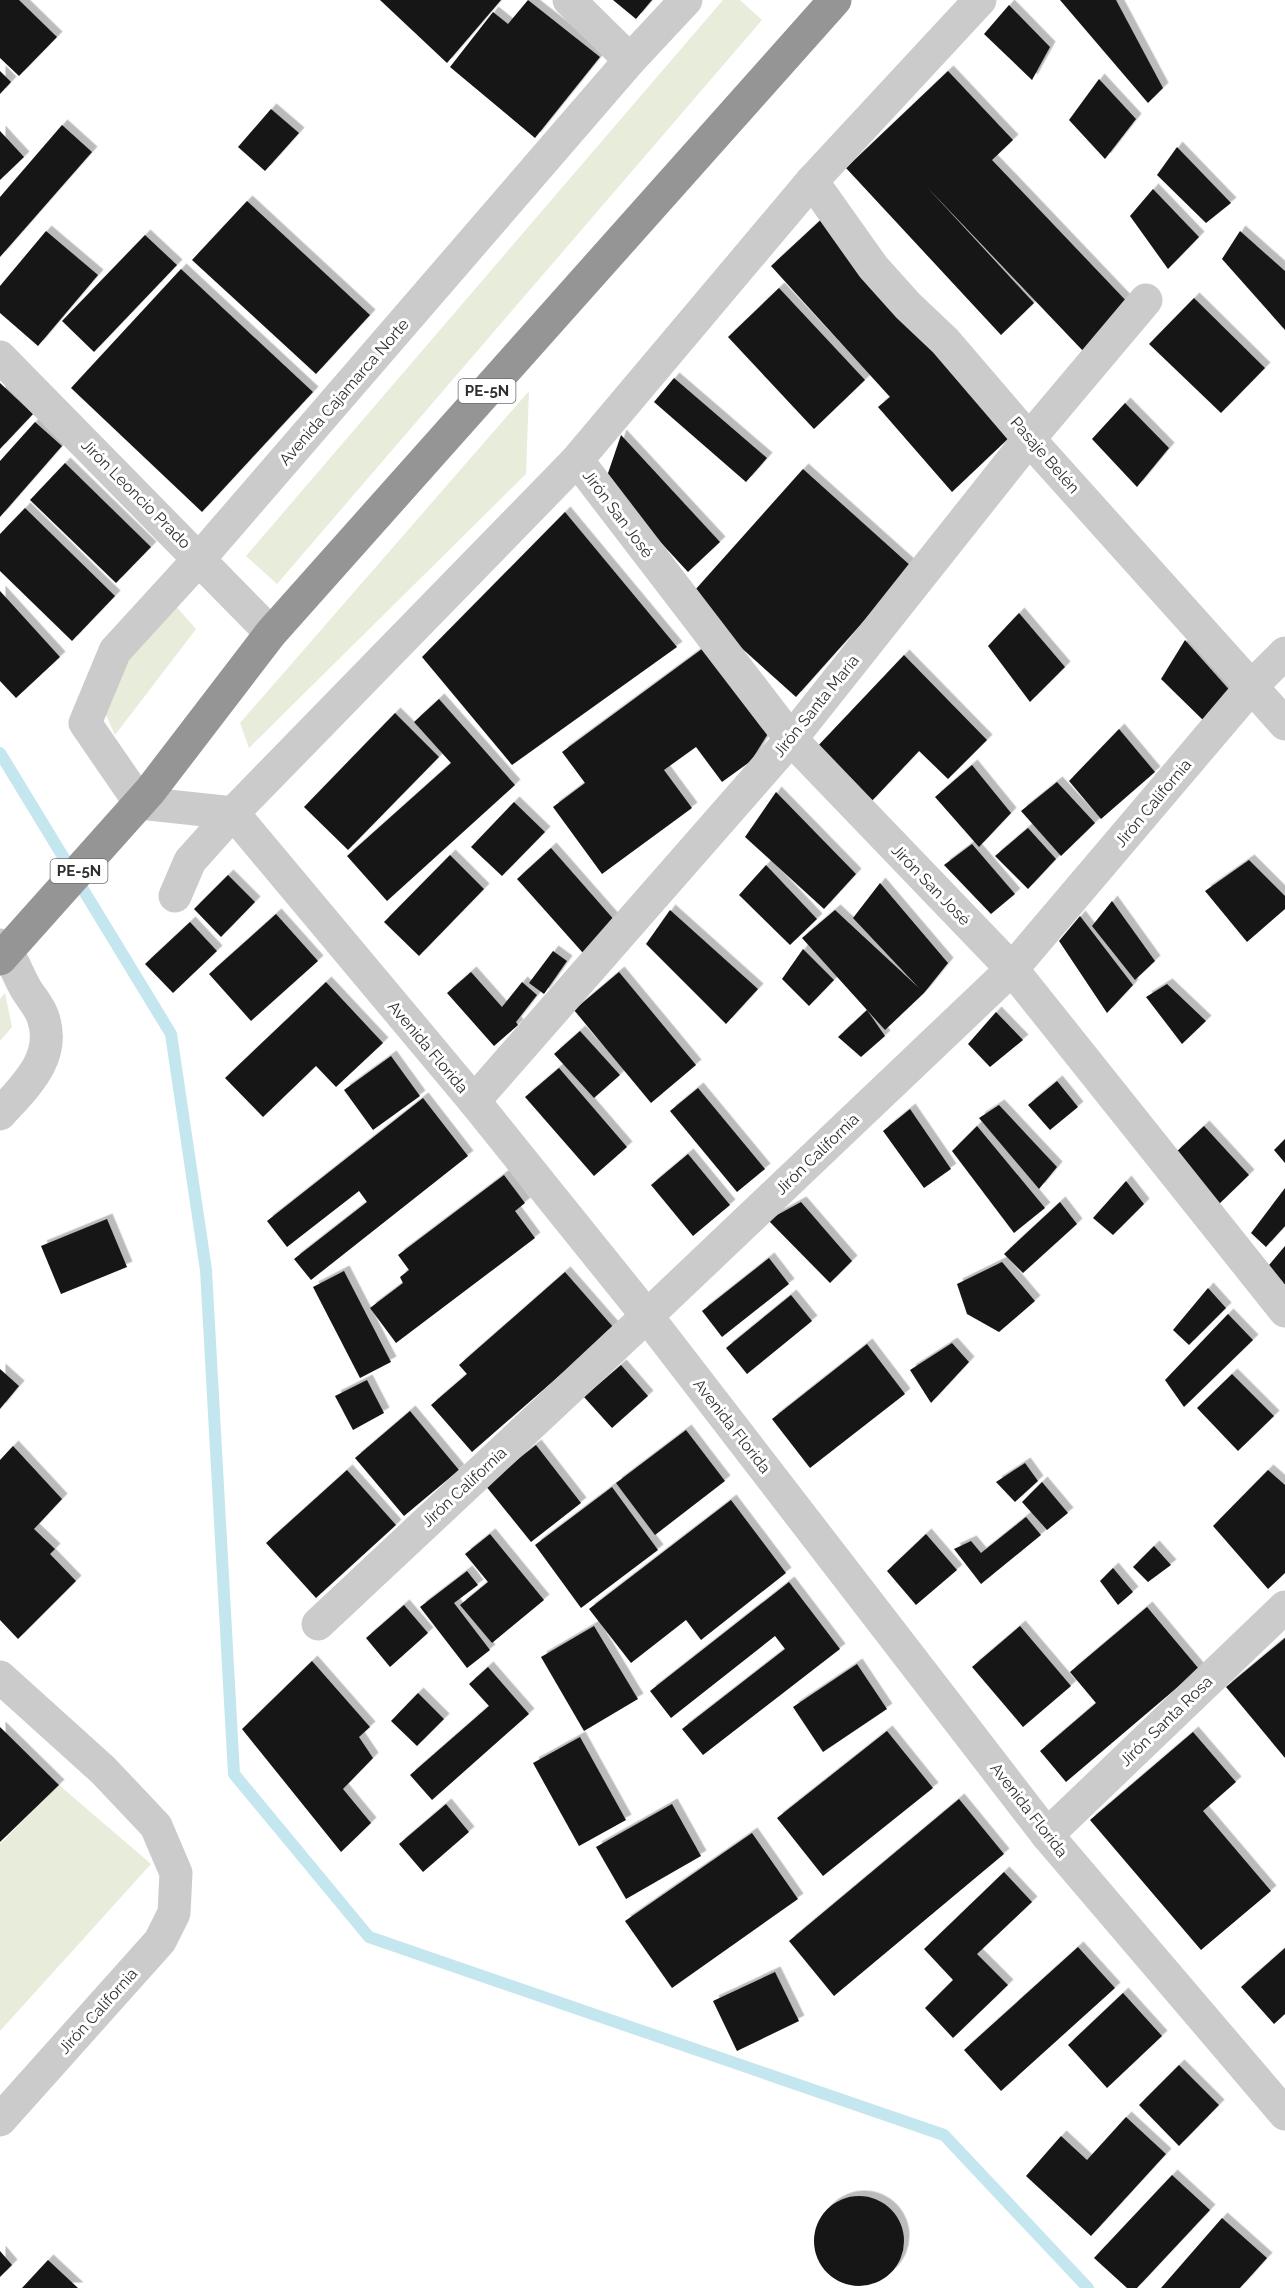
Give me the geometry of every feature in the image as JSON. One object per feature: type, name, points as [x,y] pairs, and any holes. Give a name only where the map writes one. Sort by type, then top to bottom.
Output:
[{"type":"highway","name":"PE-5N","points":[[2,952],[145,797],[271,633],[835,0]]},
{"type":"street","points":[[569,0],[630,60]]},
{"type":"street","name":"Avenida Cajamarca Norte","points":[[145,797],[85,723],[115,651],[200,558],[630,60],[686,0]]},
{"type":"street","points":[[176,896],[190,861],[233,813],[577,460],[812,182],[980,0]]},
{"type":"street","name":"Pasaje Belén","points":[[812,182],[873,267],[908,306],[945,341],[1029,439],[1253,685],[1285,724]]},
{"type":"street","name":"Jirón Santa María","points":[[474,1101],[791,740],[1029,439],[1146,300]]},
{"type":"street","name":"Jirón Leoncio Prado","points":[[0,357],[200,558],[271,633]]},
{"type":"street","name":"Jirón San José","points":[[577,460],[791,740],[1012,969],[1285,1311]]},
{"type":"street","name":"Jirón California","points":[[318,1624],[647,1316],[1012,969],[1253,685],[1285,653]]},
{"type":"street","points":[[145,797],[233,813]]},
{"type":"street","name":"Avenida Florida","points":[[233,813],[474,1101],[647,1316],[1047,1836],[1285,2114]]},
{"type":"street","points":[[0,1114],[35,1074],[44,1054],[46,1033],[37,1003],[2,952]]},
{"type":"street","name":"Jirón Santa Rosa","points":[[1047,1836],[1285,1608]]},
{"type":"street","name":"Jirón California","points":[[0,1677],[103,1770],[156,1826],[176,1873],[174,1913],[160,1941],[0,2120]]},
{"type":"green space","points":[[723,0],[740,0],[762,20],[277,584],[246,556]]},
{"type":"green space","points":[[529,391],[526,474],[249,748],[240,723]]},
{"type":"green space","points":[[166,595],[196,629],[115,735],[97,695]]},
{"type":"green space","points":[[5,993],[12,1027],[0,1041],[0,999]]},
{"type":"green space","points":[[59,1785],[151,1864],[0,2031],[0,1844]]},
{"type":"building","points":[[0,0],[19,0],[57,37],[19,76],[0,58]]},
{"type":"building","points":[[380,0],[501,0],[447,63]]},
{"type":"building","points":[[528,0],[600,57],[535,138],[450,67],[493,12],[508,24]]},
{"type":"building","points":[[613,0],[652,0],[636,19]]},
{"type":"building","points":[[1060,0],[1116,0],[1163,88],[1148,103]]},
{"type":"building","points":[[1009,5],[1050,47],[1032,80],[984,34]]},
{"type":"building","points":[[0,71],[11,82],[0,94]]},
{"type":"building","points":[[948,71],[1013,140],[992,160],[1132,307],[1084,352],[926,186],[1034,303],[1001,335],[846,168]]},
{"type":"building","points":[[1099,79],[1136,119],[1105,159],[1069,120]]},
{"type":"building","points":[[271,109],[299,133],[265,171],[238,147]]},
{"type":"building","points":[[62,125],[92,152],[0,257],[0,197]]},
{"type":"building","points":[[0,131],[24,157],[0,180]]},
{"type":"building","points":[[1177,147],[1231,203],[1206,223],[1157,175]]},
{"type":"building","points":[[1153,189],[1199,237],[1168,269],[1130,216]]},
{"type":"building","points":[[247,201],[370,315],[316,374],[192,260]]},
{"type":"building","points":[[826,215],[1012,435],[952,492],[878,407],[890,397],[771,266]]},
{"type":"building","points":[[46,231],[98,275],[38,346],[0,313],[0,286]]},
{"type":"building","points":[[1240,231],[1285,271],[1285,330],[1222,259]]},
{"type":"building","points":[[145,235],[177,265],[94,352],[62,321]]},
{"type":"building","points":[[181,269],[313,392],[202,512],[71,388]]},
{"type":"building","points":[[779,288],[865,380],[814,429],[728,337]]},
{"type":"building","points":[[1194,298],[1265,368],[1221,413],[1149,344]]},
{"type":"building","points":[[674,378],[767,458],[746,482],[654,402]]},
{"type":"building","points":[[0,383],[33,414],[0,449]]},
{"type":"building","points":[[1125,403],[1169,448],[1137,487],[1092,439]]},
{"type":"building","points":[[35,422],[62,446],[0,517],[0,461]]},
{"type":"building","points":[[621,435],[720,542],[688,572],[605,482]]},
{"type":"building","points":[[65,463],[151,547],[116,583],[30,500]]},
{"type":"building","points":[[803,469],[912,567],[796,697],[687,599]]},
{"type":"building","points":[[25,508],[115,596],[72,641],[0,571],[0,534]]},
{"type":"building","points":[[565,512],[677,647],[512,765],[422,657]]},
{"type":"building","points":[[0,591],[60,657],[16,698],[0,681]]},
{"type":"building","points":[[1019,613],[1065,667],[1030,702],[988,646]]},
{"type":"building","points":[[1185,640],[1233,694],[1206,723],[1161,679]]},
{"type":"building","points":[[706,646],[769,732],[751,761],[722,782],[696,747],[664,770],[692,808],[602,874],[553,807],[585,783],[562,752]]},
{"type":"building","points":[[904,655],[987,740],[948,779],[919,751],[870,803],[815,749]]},
{"type":"building","points":[[439,699],[515,785],[387,901],[347,856],[451,763],[414,722]]},
{"type":"building","points":[[395,713],[439,757],[348,850],[304,807]]},
{"type":"building","points":[[1119,729],[1155,772],[1101,819],[1069,781]]},
{"type":"building","points":[[972,765],[1011,813],[979,847],[935,797]]},
{"type":"building","points":[[1057,782],[1095,823],[1061,856],[1021,811]]},
{"type":"building","points":[[776,792],[856,874],[824,909],[745,837]]},
{"type":"building","points":[[514,802],[545,832],[502,876],[471,847]]},
{"type":"building","points":[[1028,828],[1056,859],[1028,889],[995,856]]},
{"type":"building","points":[[972,844],[1015,894],[991,914],[944,865]]},
{"type":"building","points":[[551,848],[616,922],[583,953],[517,879]]},
{"type":"building","points":[[450,855],[484,889],[419,956],[384,922]]},
{"type":"building","points":[[1249,860],[1285,896],[1285,909],[1247,942],[1205,891]]},
{"type":"building","points":[[766,865],[817,919],[790,945],[739,895]]},
{"type":"building","points":[[228,875],[255,902],[221,937],[194,909]]},
{"type":"building","points":[[880,883],[948,963],[924,993],[885,1030],[802,938],[835,910],[919,988],[853,918]]},
{"type":"building","points":[[1112,901],[1155,961],[1135,980],[1092,926]]},
{"type":"building","points":[[670,910],[758,989],[726,1024],[646,944]]},
{"type":"building","points":[[276,914],[318,961],[251,1021],[209,974]]},
{"type":"building","points":[[1080,916],[1133,985],[1107,1013],[1059,941]]},
{"type":"building","points":[[190,922],[217,951],[173,993],[145,964]]},
{"type":"building","points":[[803,949],[834,980],[809,1006],[782,979]]},
{"type":"building","points":[[553,951],[567,961],[544,994],[529,983]]},
{"type":"building","points":[[471,972],[502,1007],[522,982],[537,995],[516,1022],[518,1025],[494,1046],[447,993]]},
{"type":"building","points":[[619,972],[696,1065],[651,1103],[574,1010]]},
{"type":"building","points":[[326,982],[383,1043],[336,1087],[316,1066],[263,1117],[225,1078]]},
{"type":"building","points":[[1167,984],[1206,1021],[1182,1044],[1146,997]]},
{"type":"building","points":[[867,1010],[885,1036],[861,1057],[838,1037]]},
{"type":"building","points":[[996,1012],[1023,1040],[990,1067],[968,1044]]},
{"type":"building","points":[[580,1031],[620,1075],[594,1098],[554,1054]]},
{"type":"building","points":[[391,1056],[420,1096],[373,1130],[344,1090]]},
{"type":"building","points":[[559,1068],[627,1147],[594,1176],[525,1097]]},
{"type":"building","points":[[1057,1081],[1078,1107],[1050,1130],[1028,1105]]},
{"type":"building","points":[[698,1088],[765,1169],[737,1192],[670,1111]]},
{"type":"building","points":[[423,1098],[468,1156],[311,1280],[294,1259],[367,1202],[359,1191],[287,1247],[267,1221]]},
{"type":"building","points":[[999,1105],[1057,1167],[1039,1189],[979,1118]]},
{"type":"building","points":[[910,1109],[951,1169],[924,1188],[883,1131]]},
{"type":"building","points":[[977,1126],[1045,1208],[1014,1233],[952,1151]]},
{"type":"building","points":[[1204,1126],[1249,1175],[1218,1205],[1175,1153]]},
{"type":"building","points":[[1285,1139],[1285,1163],[1274,1150]]},
{"type":"building","points":[[688,1154],[730,1205],[693,1236],[651,1185]]},
{"type":"building","points":[[504,1175],[525,1203],[515,1211],[535,1238],[396,1343],[370,1308],[403,1283],[400,1277],[409,1270],[398,1255]]},
{"type":"building","points":[[1126,1181],[1144,1204],[1113,1235],[1093,1218]]},
{"type":"building","points":[[1285,1188],[1285,1226],[1266,1247],[1251,1233]]},
{"type":"building","points":[[801,1202],[852,1261],[830,1283],[768,1220]]},
{"type":"building","points":[[1060,1202],[1077,1224],[1023,1273],[1004,1254]]},
{"type":"building","points":[[107,1219],[127,1267],[61,1294],[41,1246]]},
{"type":"building","points":[[1285,1246],[1285,1296],[1264,1271]]},
{"type":"building","points":[[769,1258],[789,1284],[722,1337],[702,1311]]},
{"type":"building","points":[[1002,1262],[1035,1301],[999,1332],[967,1314],[957,1284]]},
{"type":"building","points":[[344,1271],[391,1362],[360,1378],[313,1287]]},
{"type":"building","points":[[565,1272],[614,1328],[472,1452],[431,1405],[467,1374],[459,1365]]},
{"type":"building","points":[[1208,1288],[1226,1308],[1189,1345],[1173,1330]]},
{"type":"building","points":[[791,1295],[812,1321],[747,1374],[726,1348]]},
{"type":"building","points":[[1228,1314],[1253,1340],[1184,1407],[1165,1380]]},
{"type":"building","points":[[952,1343],[969,1362],[931,1403],[910,1370]]},
{"type":"building","points":[[867,1344],[905,1394],[810,1468],[772,1419]]},
{"type":"building","points":[[621,1365],[648,1396],[612,1428],[584,1397]]},
{"type":"building","points":[[0,1369],[19,1386],[0,1409]]},
{"type":"building","points":[[1232,1374],[1274,1416],[1238,1451],[1197,1408]]},
{"type":"building","points":[[367,1380],[384,1413],[353,1430],[335,1396]]},
{"type":"building","points":[[410,1411],[459,1470],[404,1516],[355,1458]]},
{"type":"building","points":[[686,1430],[725,1481],[655,1535],[616,1483]]},
{"type":"building","points":[[536,1445],[581,1503],[531,1542],[485,1485]]},
{"type":"building","points":[[13,1446],[62,1499],[34,1529],[55,1549],[50,1554],[76,1581],[18,1639],[0,1620],[0,1460]]},
{"type":"building","points":[[1025,1463],[1038,1481],[1015,1502],[996,1482]]},
{"type":"building","points":[[347,1470],[396,1525],[316,1598],[266,1543]]},
{"type":"building","points":[[1268,1470],[1285,1485],[1285,1573],[1268,1589],[1213,1526]]},
{"type":"building","points":[[1042,1482],[1068,1513],[1047,1530],[1022,1502]]},
{"type":"building","points":[[612,1487],[658,1550],[581,1608],[535,1545]]},
{"type":"building","points":[[731,1500],[786,1573],[701,1640],[686,1620],[631,1663],[589,1609]]},
{"type":"building","points":[[1026,1517],[1041,1535],[981,1584],[954,1549],[971,1541],[981,1553]]},
{"type":"building","points":[[490,1534],[544,1600],[492,1643],[460,1605],[488,1582],[465,1554]]},
{"type":"building","points":[[926,1534],[957,1570],[916,1605],[887,1571]]},
{"type":"building","points":[[1154,1546],[1171,1565],[1148,1582],[1133,1567]]},
{"type":"building","points":[[1113,1568],[1133,1592],[1118,1605],[1100,1581]]},
{"type":"building","points":[[467,1571],[478,1585],[454,1603],[490,1650],[467,1668],[420,1607]]},
{"type":"building","points":[[789,1582],[840,1649],[703,1755],[682,1729],[785,1649],[775,1636],[671,1718],[650,1691]]},
{"type":"building","points":[[404,1605],[428,1633],[390,1667],[366,1638]]},
{"type":"building","points":[[1147,1607],[1199,1669],[1066,1782],[1040,1751],[1096,1703],[1070,1672]]},
{"type":"building","points":[[594,1626],[638,1699],[584,1731],[541,1657]]},
{"type":"building","points":[[1020,1626],[1071,1686],[1023,1727],[972,1667]]},
{"type":"building","points":[[1285,1638],[1285,1758],[1226,1687]]},
{"type":"building","points":[[312,1661],[370,1727],[359,1737],[373,1758],[343,1789],[371,1823],[341,1852],[242,1729]]},
{"type":"building","points":[[857,1664],[887,1709],[823,1752],[793,1707]]},
{"type":"building","points":[[488,1667],[529,1714],[432,1800],[410,1775],[489,1706],[469,1684]]},
{"type":"building","points":[[418,1693],[444,1719],[417,1746],[391,1721]]},
{"type":"building","points":[[0,1727],[59,1785],[0,1842]]},
{"type":"building","points":[[887,1731],[933,1788],[823,1876],[777,1818]]},
{"type":"building","points":[[1193,1732],[1236,1782],[1203,1811],[1271,1891],[1201,1950],[1090,1820]]},
{"type":"building","points":[[580,1737],[626,1820],[579,1846],[533,1763]]},
{"type":"building","points":[[959,1799],[1004,1854],[834,1996],[789,1941]]},
{"type":"building","points":[[446,1804],[469,1832],[423,1872],[399,1844]]},
{"type":"building","points":[[672,1804],[701,1856],[626,1899],[596,1847]]},
{"type":"building","points":[[752,1833],[798,1899],[672,1988],[625,1921]]},
{"type":"building","points":[[1004,1872],[1032,1902],[977,1954],[1008,1985],[953,2038],[925,2008],[953,1980],[924,1949]]},
{"type":"building","points":[[1078,1947],[1115,1988],[1001,2091],[964,2050]]},
{"type":"building","points":[[1285,1948],[1285,2014],[1274,2024],[1241,1987]]},
{"type":"building","points":[[775,1972],[799,2021],[737,2051],[713,2001]]},
{"type":"building","points":[[1123,1993],[1162,2036],[1107,2088],[1068,2045]]},
{"type":"building","points":[[1179,2065],[1219,2105],[1179,2146],[1139,2105]]},
{"type":"building","points":[[1126,2117],[1166,2154],[1091,2236],[1026,2176],[1061,2136],[1087,2160]]},
{"type":"building","points":[[1172,2175],[1210,2210],[1137,2288],[1127,2288],[1094,2258]]},
{"type":"building","points":[[859,2196],[876,2200],[891,2209],[900,2224],[904,2241],[900,2258],[891,2273],[876,2282],[859,2286],[842,2282],[827,2273],[818,2258],[814,2241],[818,2224],[827,2209],[842,2200]]},
{"type":"building","points":[[1222,2218],[1267,2258],[1240,2288],[1161,2288]]},
{"type":"building","points":[[0,2251],[12,2265],[0,2277]]},
{"type":"building","points":[[48,2260],[78,2288],[22,2288]]},
{"type":"waterway","points":[[0,753],[171,1034],[206,1270],[234,1774],[369,1937],[944,2135],[1088,2288]]}]
